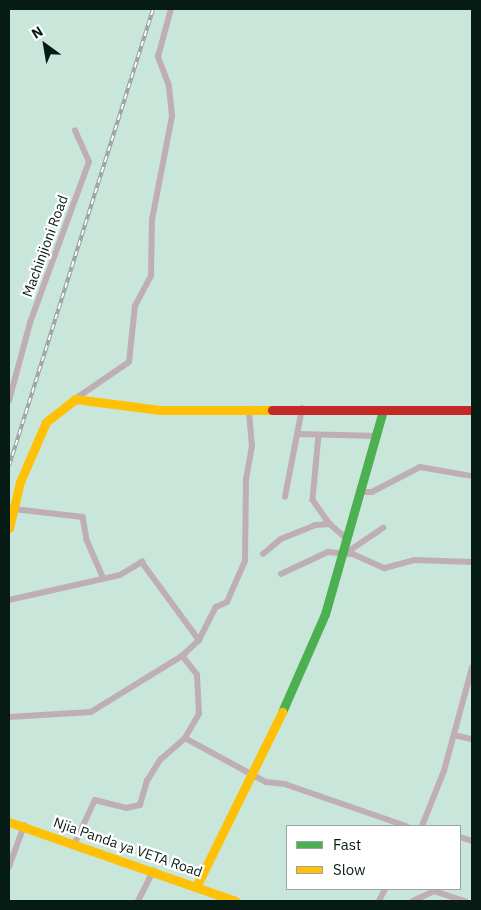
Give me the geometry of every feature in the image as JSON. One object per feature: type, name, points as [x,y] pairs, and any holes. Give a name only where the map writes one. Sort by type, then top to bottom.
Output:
[{"type":"street","points":[[9,528],[20,482],[46,422],[75,399],[129,362],[135,306],[151,276],[152,220],[172,116],[170,86],[158,57],[171,9]]},
{"type":"street","name":"Machinjioni Road","points":[[9,399],[30,323],[89,162],[74,132]]},
{"type":"street","points":[[75,399],[160,410],[472,410]]},
{"type":"street","points":[[9,717],[91,712],[182,656],[199,640],[216,607],[227,602],[245,561],[246,480],[252,447],[248,409]]},
{"type":"street","points":[[285,497],[302,409]]},
{"type":"street","points":[[197,886],[231,810],[253,773],[324,614],[344,553],[346,538],[359,492],[378,436],[383,410]]},
{"type":"street","points":[[298,434],[378,436]]},
{"type":"street","points":[[319,435],[313,500],[330,524],[346,538]]},
{"type":"street","points":[[359,492],[372,492],[420,468],[472,476]]},
{"type":"street","points":[[14,509],[83,517],[87,540],[103,578]]},
{"type":"street","points":[[263,554],[290,535],[330,524]]},
{"type":"street","points":[[344,553],[383,528]]},
{"type":"street","points":[[281,574],[294,571],[318,555],[344,553],[385,568],[414,560],[472,562]]},
{"type":"street","points":[[9,600],[120,575],[143,562],[199,640]]},
{"type":"street","points":[[75,844],[93,801],[100,799],[126,808],[139,806],[160,760],[185,738],[200,712],[197,675],[182,656]]},
{"type":"street","points":[[422,825],[454,735],[472,668]]},
{"type":"street","points":[[454,735],[472,739]]},
{"type":"street","points":[[185,738],[253,773],[266,782],[285,784],[403,825]]},
{"type":"street","name":"Njia Panda ya VETA Road","points":[[9,822],[153,870],[236,901]]},
{"type":"street","points":[[9,868],[24,826]]},
{"type":"street","points":[[138,901],[153,870]]},
{"type":"street","points":[[413,901],[434,891],[465,901]]},
{"type":"railway","points":[[9,466],[153,9]]},
{"type":"traffic: fast","points":[[282,712],[325,614],[383,410]]},
{"type":"traffic: slow","points":[[9,528],[20,482],[46,422],[75,399],[160,410],[272,410]]},
{"type":"traffic: slow","points":[[197,885],[282,712]]},
{"type":"traffic: slow","points":[[9,822],[236,901]]},
{"type":"traffic: jam","points":[[272,410],[472,410]]}]
